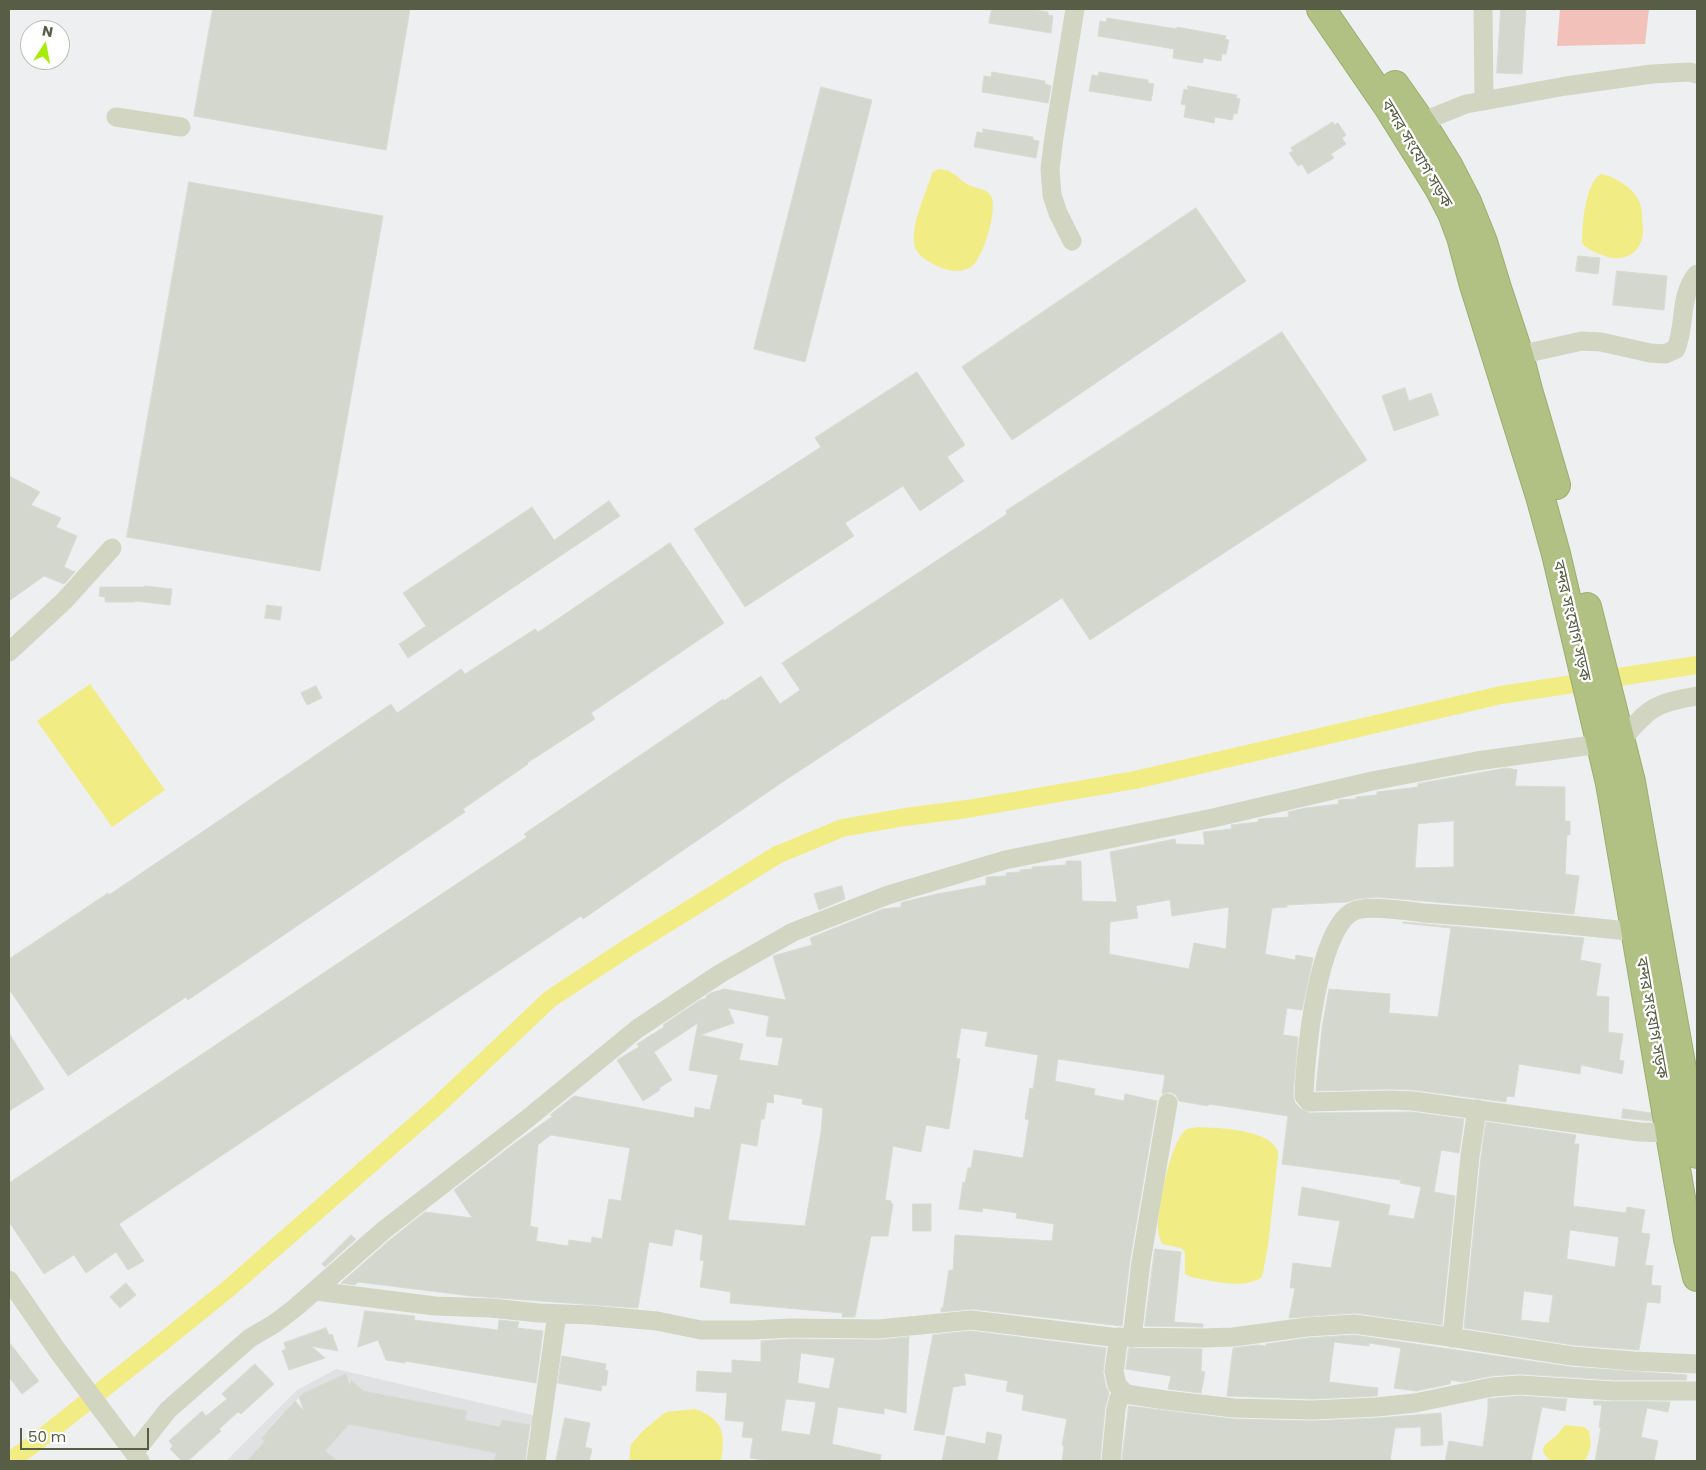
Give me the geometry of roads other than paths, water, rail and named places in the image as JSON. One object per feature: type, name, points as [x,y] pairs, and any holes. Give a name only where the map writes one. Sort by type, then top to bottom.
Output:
[{"type":"highway","name":"বন্দর সংযোগ সড়ক","points":[[1321,9],[1408,138],[1452,213],[1540,496],[1564,553]]},
{"type":"highway","name":"বন্দর সংযোগ সড়ক","points":[[1341,9],[1421,122],[1449,167],[1467,202],[1484,242],[1496,288],[1519,355],[1556,486],[1564,553],[1610,743],[1610,783],[1640,891],[1697,1154]]},
{"type":"highway","name":"বন্দর সংযোগ সড়ক","points":[[1640,891],[1636,932],[1688,1239],[1697,1277]]},
{"type":"street","points":[[1072,241],[1058,213],[1052,195],[1050,169],[1075,9]]},
{"type":"street","points":[[1483,9],[1484,101]]},
{"type":"street","points":[[1421,122],[1466,104],[1633,76],[1689,72],[1697,74]]},
{"type":"street","points":[[116,117],[181,127]]},
{"type":"street","points":[[1519,355],[1582,341],[1601,342],[1650,353],[1665,354],[1676,349],[1681,337],[1685,296],[1690,282],[1697,274]]},
{"type":"street","points":[[9,652],[64,601],[112,548]]},
{"type":"street","points":[[9,1280],[57,1350],[135,1453],[168,1410],[250,1338],[281,1319],[384,1230],[527,1119],[637,1029],[721,974],[793,932],[888,895],[1005,860],[1213,818],[1372,781],[1477,761],[1610,743],[1656,706],[1697,696]]},
{"type":"street","points":[[1636,932],[1526,920],[1390,909],[1365,909],[1352,912],[1340,924],[1323,962],[1316,987],[1304,1096],[1309,1102],[1390,1100],[1477,1109],[1639,1132],[1671,1133]]},
{"type":"street","points":[[1168,1104],[1142,1262],[1126,1338],[1114,1371],[1117,1385],[1126,1394],[1234,1408],[1312,1410],[1415,1403],[1492,1387],[1520,1385],[1606,1391],[1697,1391]]},
{"type":"street","points":[[1452,1338],[1470,1156],[1477,1109]]},
{"type":"street","points":[[316,1290],[435,1306],[491,1308],[657,1321],[701,1330],[878,1329],[971,1320],[1086,1335],[1126,1338],[1234,1337],[1354,1324],[1597,1359],[1697,1364]]},
{"type":"street","points":[[536,1461],[557,1314]]},
{"type":"street","points":[[1111,1461],[1116,1409],[1119,1398],[1126,1394]]},
{"type":"waterway","points":[[10,1461],[228,1289],[437,1106],[550,999],[629,947],[777,855],[842,828],[1135,780],[1501,695],[1697,665]]}]
